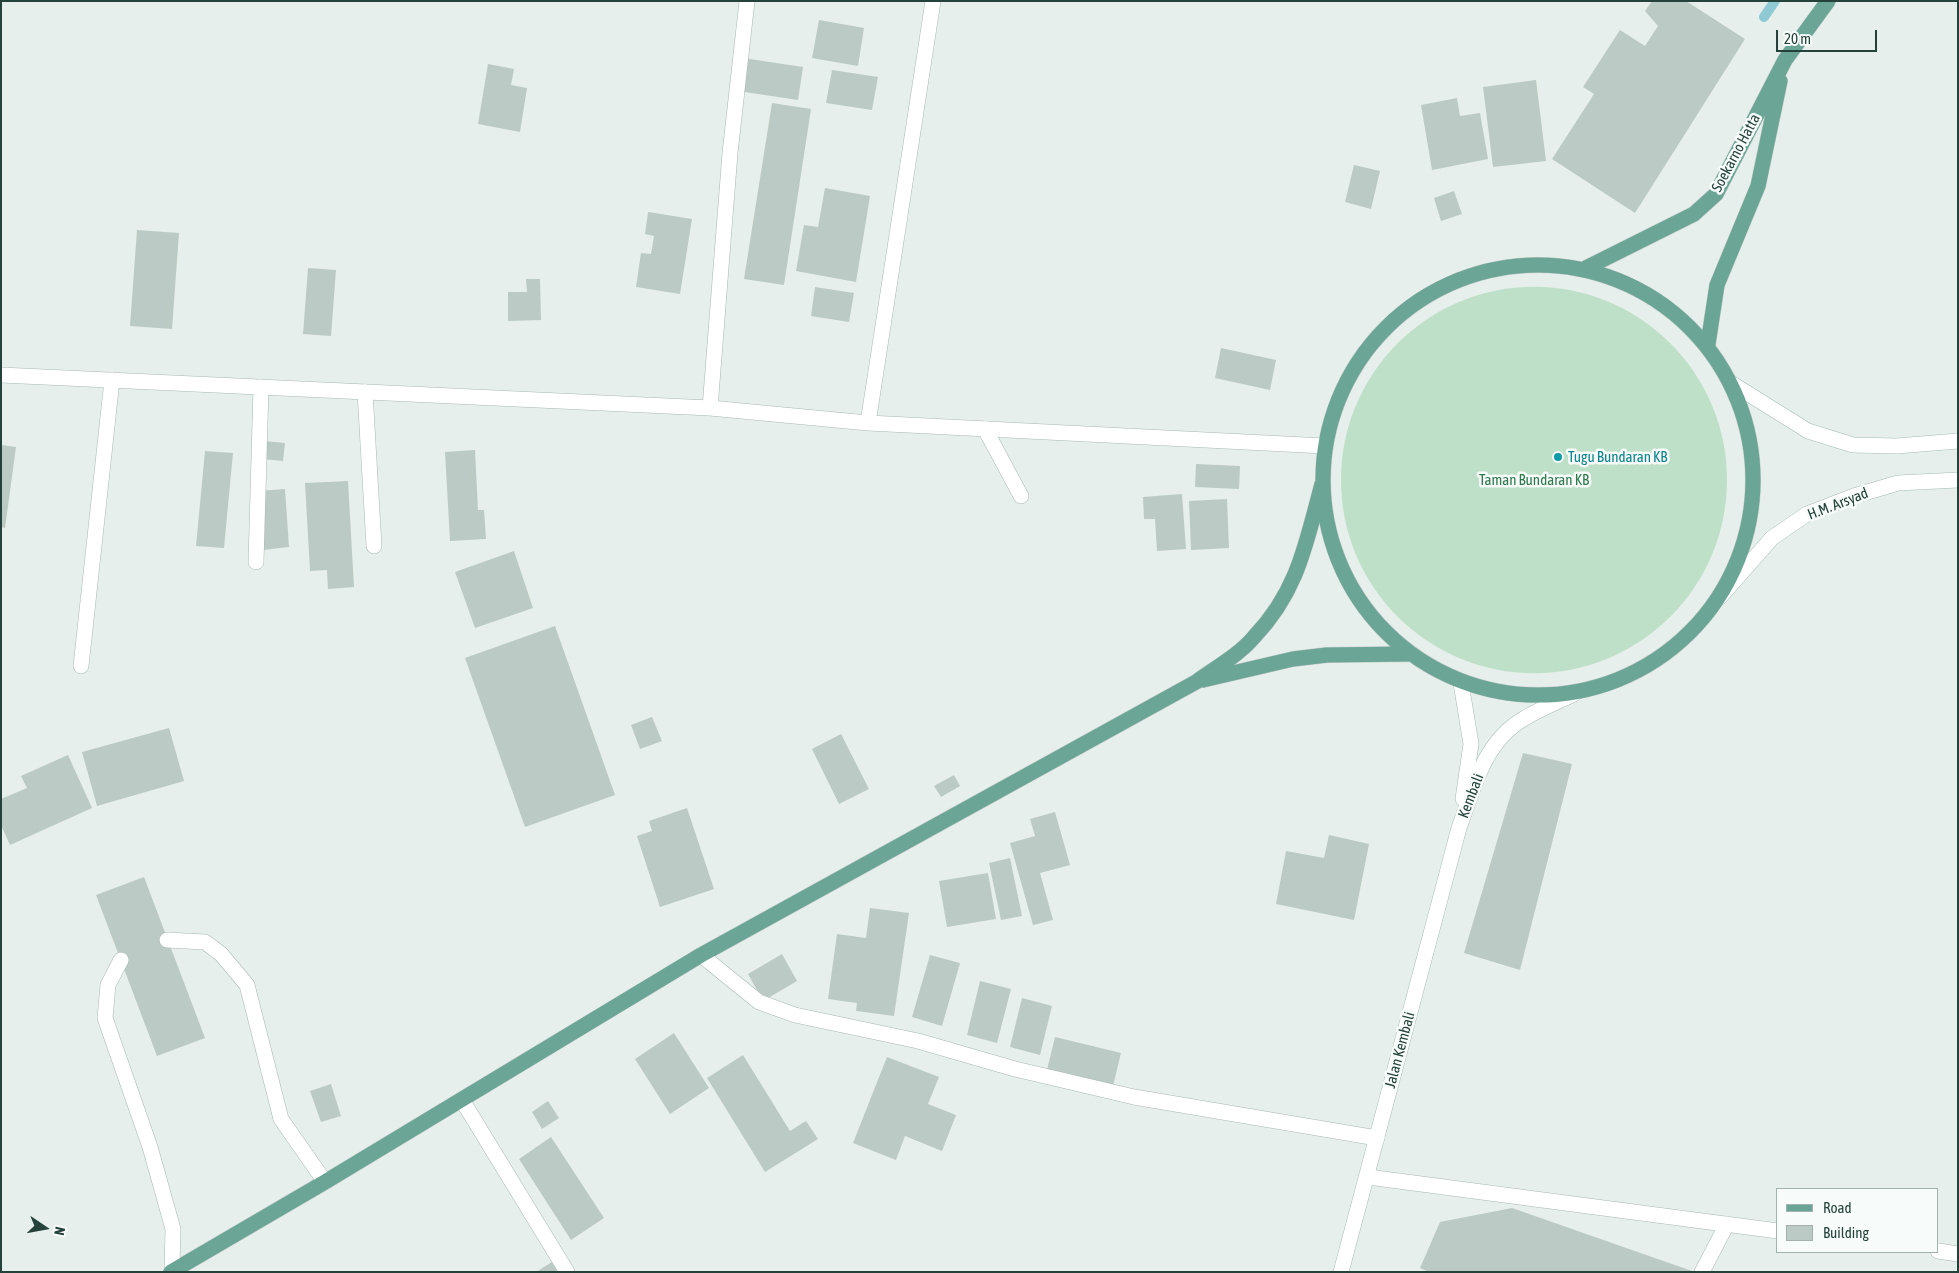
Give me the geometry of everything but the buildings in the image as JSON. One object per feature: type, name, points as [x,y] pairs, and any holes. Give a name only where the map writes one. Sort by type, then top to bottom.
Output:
[{"type":"main road","name":"Soekarno Hatta","points":[[1586,268],[1694,214],[1716,194],[1785,60],[1828,1]]},
{"type":"main road","name":"Soekarno Hatta","points":[[1708,344],[1717,285],[1758,186],[1785,60]]},
{"type":"main road","points":[[172,1271],[325,1182],[701,955],[1196,682],[1254,639],[1281,604],[1299,568],[1322,484],[1325,446],[1347,379],[1390,322],[1448,283],[1516,264],[1586,268],[1632,284],[1673,310],[1708,344],[1732,383],[1750,436],[1754,491],[1744,546],[1720,596],[1681,642],[1631,676],[1574,694],[1516,696],[1461,683],[1434,670],[1409,654],[1373,620],[1346,579],[1329,533],[1322,484]]},
{"type":"main road","points":[[1196,682],[1293,659],[1318,656],[1409,654]]},
{"type":"street","points":[[710,408],[730,153],[747,1]]},
{"type":"street","points":[[868,423],[933,1]]},
{"type":"street","points":[[1,375],[710,408],[868,423],[1325,446]]},
{"type":"street","points":[[81,666],[112,380]]},
{"type":"street","points":[[1732,383],[1808,431],[1853,445],[1897,446],[1958,441]]},
{"type":"street","points":[[256,562],[261,387]]},
{"type":"street","points":[[366,392],[374,546]]},
{"type":"street","points":[[985,429],[1021,496]]},
{"type":"street","name":"H.M. Arsyad","points":[[1720,596],[1772,538],[1807,514],[1854,496],[1898,483],[1958,480]]},
{"type":"street","name":"Kembali","points":[[1458,828],[1471,744],[1461,683]]},
{"type":"street","name":"Kembali","points":[[1458,828],[1480,772],[1497,740],[1524,718],[1574,694]]},
{"type":"street","name":"Jalan Kembali","points":[[1341,1272],[1368,1177],[1458,828]]},
{"type":"street","points":[[167,940],[205,942],[221,954],[247,985],[281,1119],[325,1182]]},
{"type":"street","points":[[701,955],[759,1002],[795,1015],[918,1041],[1015,1069],[1134,1097],[1377,1138]]},
{"type":"street","points":[[121,960],[108,986],[105,1018],[150,1147],[173,1229],[172,1271]]},
{"type":"street","points":[[462,1100],[567,1272]]},
{"type":"street","points":[[1368,1177],[1776,1231]]},
{"type":"street","points":[[1702,1272],[1727,1224]]},
{"type":"street","points":[[1939,1251],[1958,1254]]},
{"type":"green space","name":"Taman Bundaran KB","points":[[1534,287],[1572,290],[1608,301],[1641,319],[1671,343],[1695,373],[1713,406],[1724,442],[1727,480],[1724,518],[1713,554],[1695,587],[1671,617],[1641,641],[1608,659],[1572,670],[1534,673],[1496,670],[1460,659],[1427,641],[1397,617],[1373,587],[1355,554],[1344,518],[1341,480],[1344,442],[1355,406],[1373,373],[1397,343],[1427,319],[1460,301],[1496,290]]},
{"type":"waterway","points":[[1764,17],[1775,1]]},
{"type":"place","name":"Tugu Bundaran KB","points":[[1558,457]]}]
